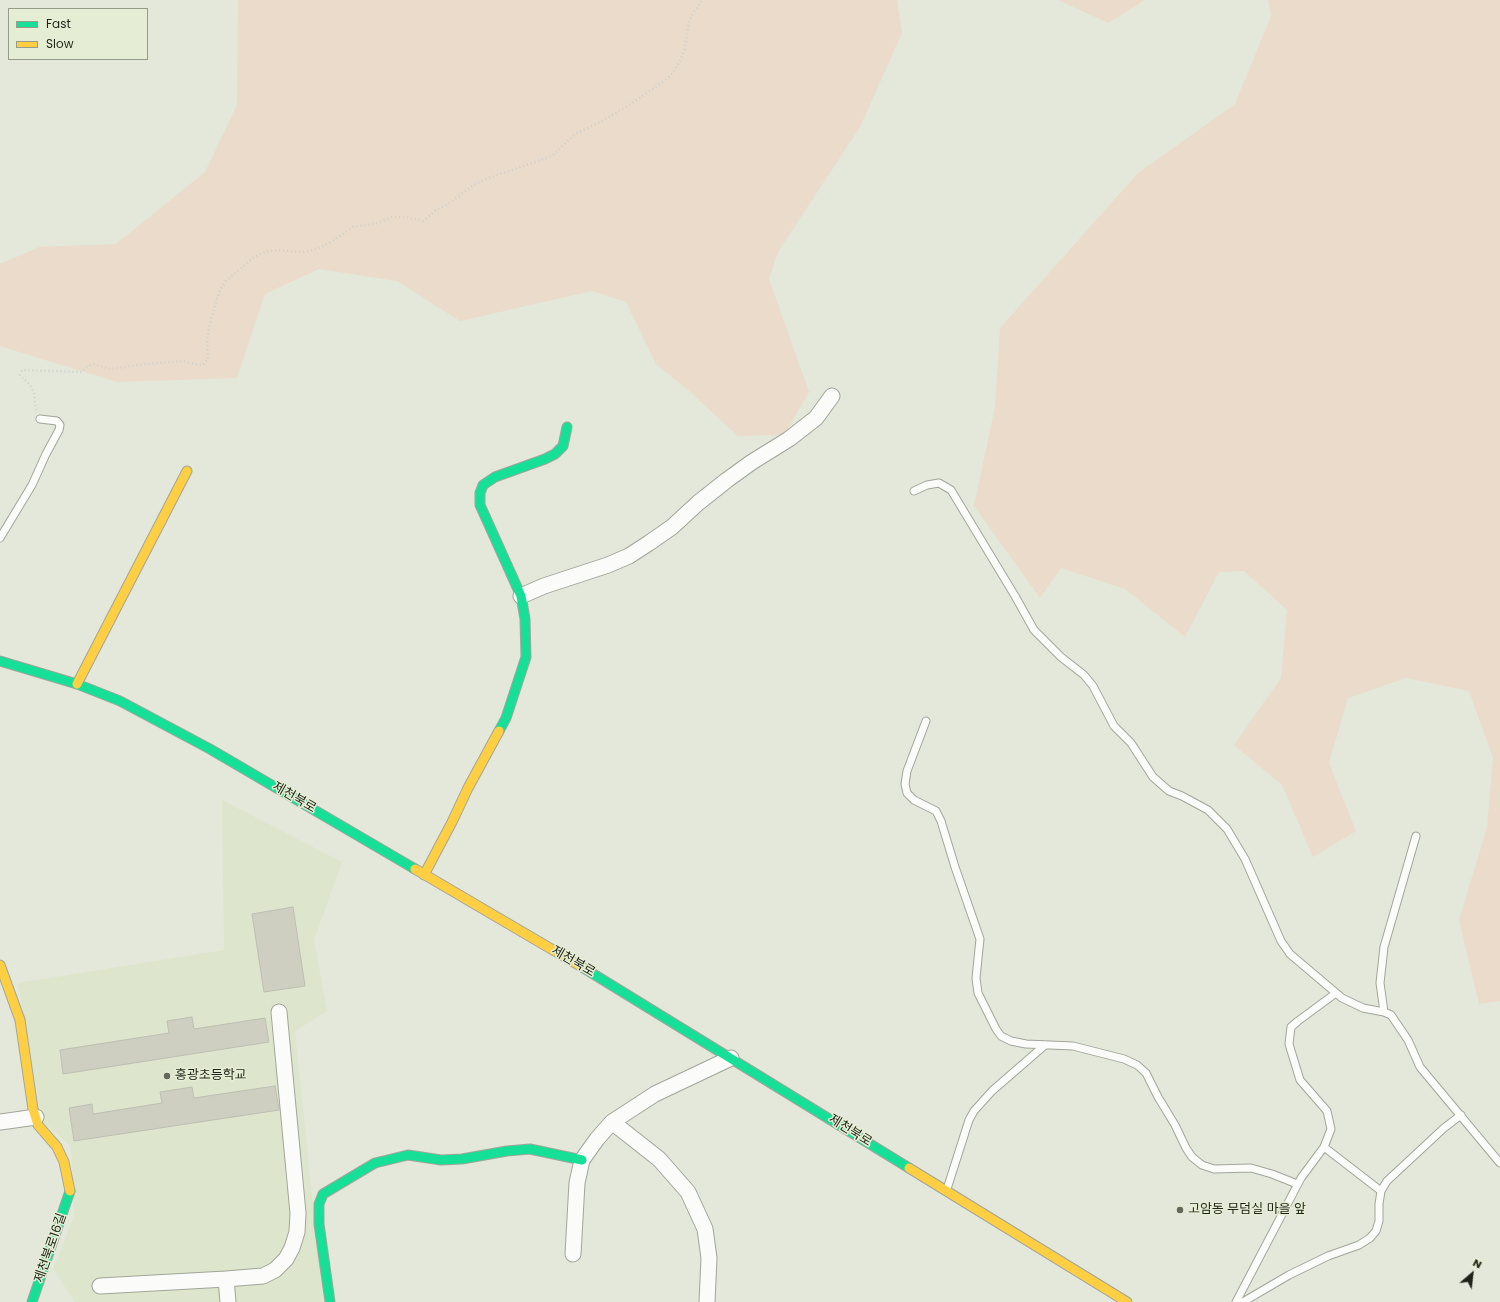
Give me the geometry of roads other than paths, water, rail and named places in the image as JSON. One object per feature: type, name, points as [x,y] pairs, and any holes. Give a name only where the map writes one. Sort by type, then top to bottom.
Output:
[{"type":"street","points":[[521,596],[544,586],[629,556],[649,543],[727,480],[752,462],[790,439],[816,418],[832,396]]},
{"type":"street","points":[[424,875],[468,788],[506,718],[526,657],[525,619],[521,596],[480,505],[480,493],[484,486],[495,477],[555,454],[563,446],[567,427]]},
{"type":"street","points":[[77,684],[187,471]]},
{"type":"street","name":"제천북로","points":[[0,661],[77,684],[120,701],[210,749],[598,976],[1127,1302]]},
{"type":"street","points":[[0,965],[6,996],[20,1020],[33,1108],[36,1117],[0,1122]]},
{"type":"street","points":[[100,1286],[263,1276],[275,1270],[286,1259],[292,1248],[297,1232],[297,1205],[279,1012]]},
{"type":"street","points":[[573,1254],[577,1183],[582,1160],[597,1139],[612,1122],[655,1094],[731,1058]]},
{"type":"street","name":"제천북로16길","points":[[32,1302],[70,1193],[64,1162],[57,1147],[38,1125],[36,1117]]},
{"type":"street","points":[[612,1122],[660,1159],[688,1192],[705,1230],[709,1258],[707,1302]]},
{"type":"street","points":[[330,1302],[319,1224],[319,1204],[323,1194],[375,1163],[408,1154],[441,1160],[462,1159],[507,1151],[530,1149],[582,1160]]},
{"type":"street","points":[[226,1279],[228,1302]]},
{"type":"lane","points":[[0,538],[32,484],[59,430],[60,425],[57,421],[40,419]]},
{"type":"lane","points":[[914,491],[927,485],[939,484],[951,490],[1034,630],[1061,657],[1084,675],[1093,686],[1114,726],[1131,743],[1153,777],[1169,791],[1208,810],[1227,829],[1245,859],[1281,941],[1290,954],[1342,998],[1363,1008],[1384,1012],[1391,1015],[1408,1040],[1420,1067],[1500,1164]]},
{"type":"lane","points":[[926,721],[907,772],[905,784],[907,793],[914,800],[936,811],[941,821],[980,939],[976,978],[978,993],[1001,1036],[1011,1041],[1026,1044],[1073,1046],[1124,1059],[1137,1065],[1146,1073],[1186,1148],[1192,1157],[1202,1165],[1214,1168],[1251,1168],[1272,1174],[1297,1184]]},
{"type":"lane","points":[[1384,1012],[1380,983],[1384,947],[1416,836]]},
{"type":"lane","points":[[1236,1302],[1297,1184],[1324,1147],[1331,1129],[1328,1111],[1300,1080],[1289,1044],[1291,1027],[1298,1020],[1336,993]]},
{"type":"lane","points":[[946,1191],[969,1120],[974,1111],[992,1091],[1045,1046]]},
{"type":"lane","points":[[1243,1302],[1289,1275],[1328,1256],[1359,1245],[1370,1238],[1376,1231],[1379,1221],[1381,1191],[1387,1181],[1444,1128],[1461,1115]]},
{"type":"lane","points":[[1324,1147],[1381,1191]]},
{"type":"place","name":"홍광초등학교","points":[[167,1076]]},
{"type":"place","name":"고암동 무덤실 마을 앞","points":[[1180,1210]]}]
